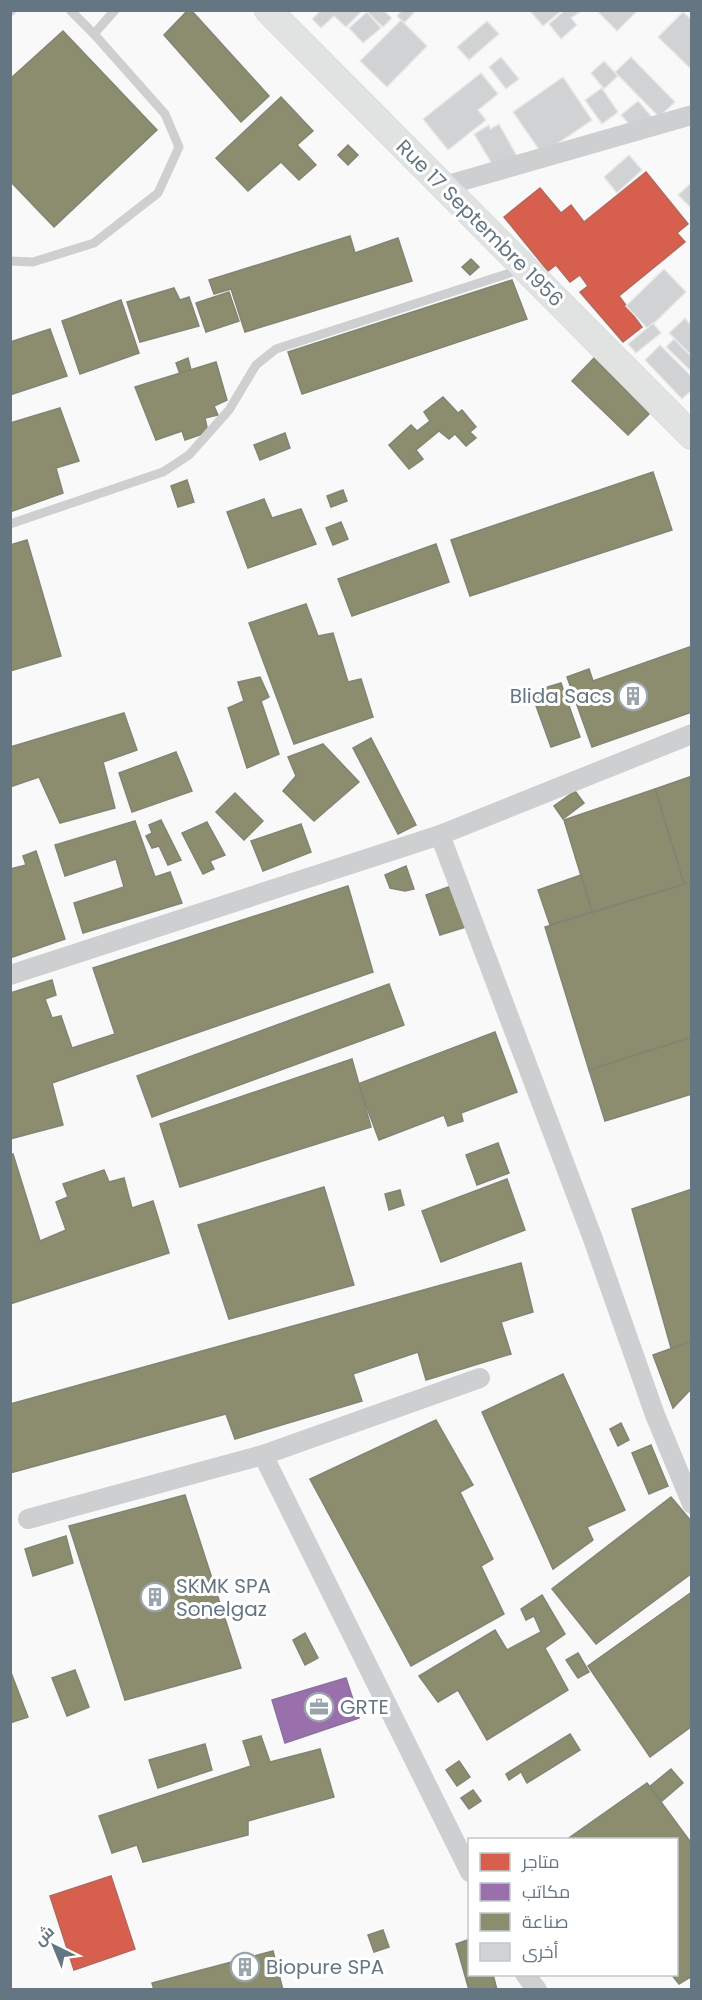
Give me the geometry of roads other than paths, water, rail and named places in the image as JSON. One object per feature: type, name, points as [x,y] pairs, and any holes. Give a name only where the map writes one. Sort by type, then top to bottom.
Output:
[{"type":"main road","name":"Rue 17 Septembre 1956","points":[[268,10],[692,436]]},
{"type":"street","points":[[444,186],[692,116]]},
{"type":"street","points":[[10,975],[440,835],[692,734]]},
{"type":"street","points":[[440,835],[593,1239],[655,1415],[692,1504]]},
{"type":"street","points":[[28,1519],[263,1455],[480,1378]]},
{"type":"street","points":[[263,1455],[468,1868]]},
{"type":"street","points":[[527,1976],[537,1989]]},
{"type":"lane","points":[[10,261],[33,262],[94,243],[158,193],[179,147],[165,114],[70,10]]},
{"type":"lane","points":[[94,34],[115,10]]},
{"type":"lane","points":[[10,524],[163,472],[189,455],[229,410],[256,365],[276,349],[525,268]]},
{"type":"place","name":"Blida Sacs","points":[[633,696]]},
{"type":"place","name":"SKMK SPA Sonelgaz","points":[[155,1597]]},
{"type":"place","name":"GRTE","points":[[319,1707]]},
{"type":"place","name":"Biopure SPA","points":[[245,1967]]}]
